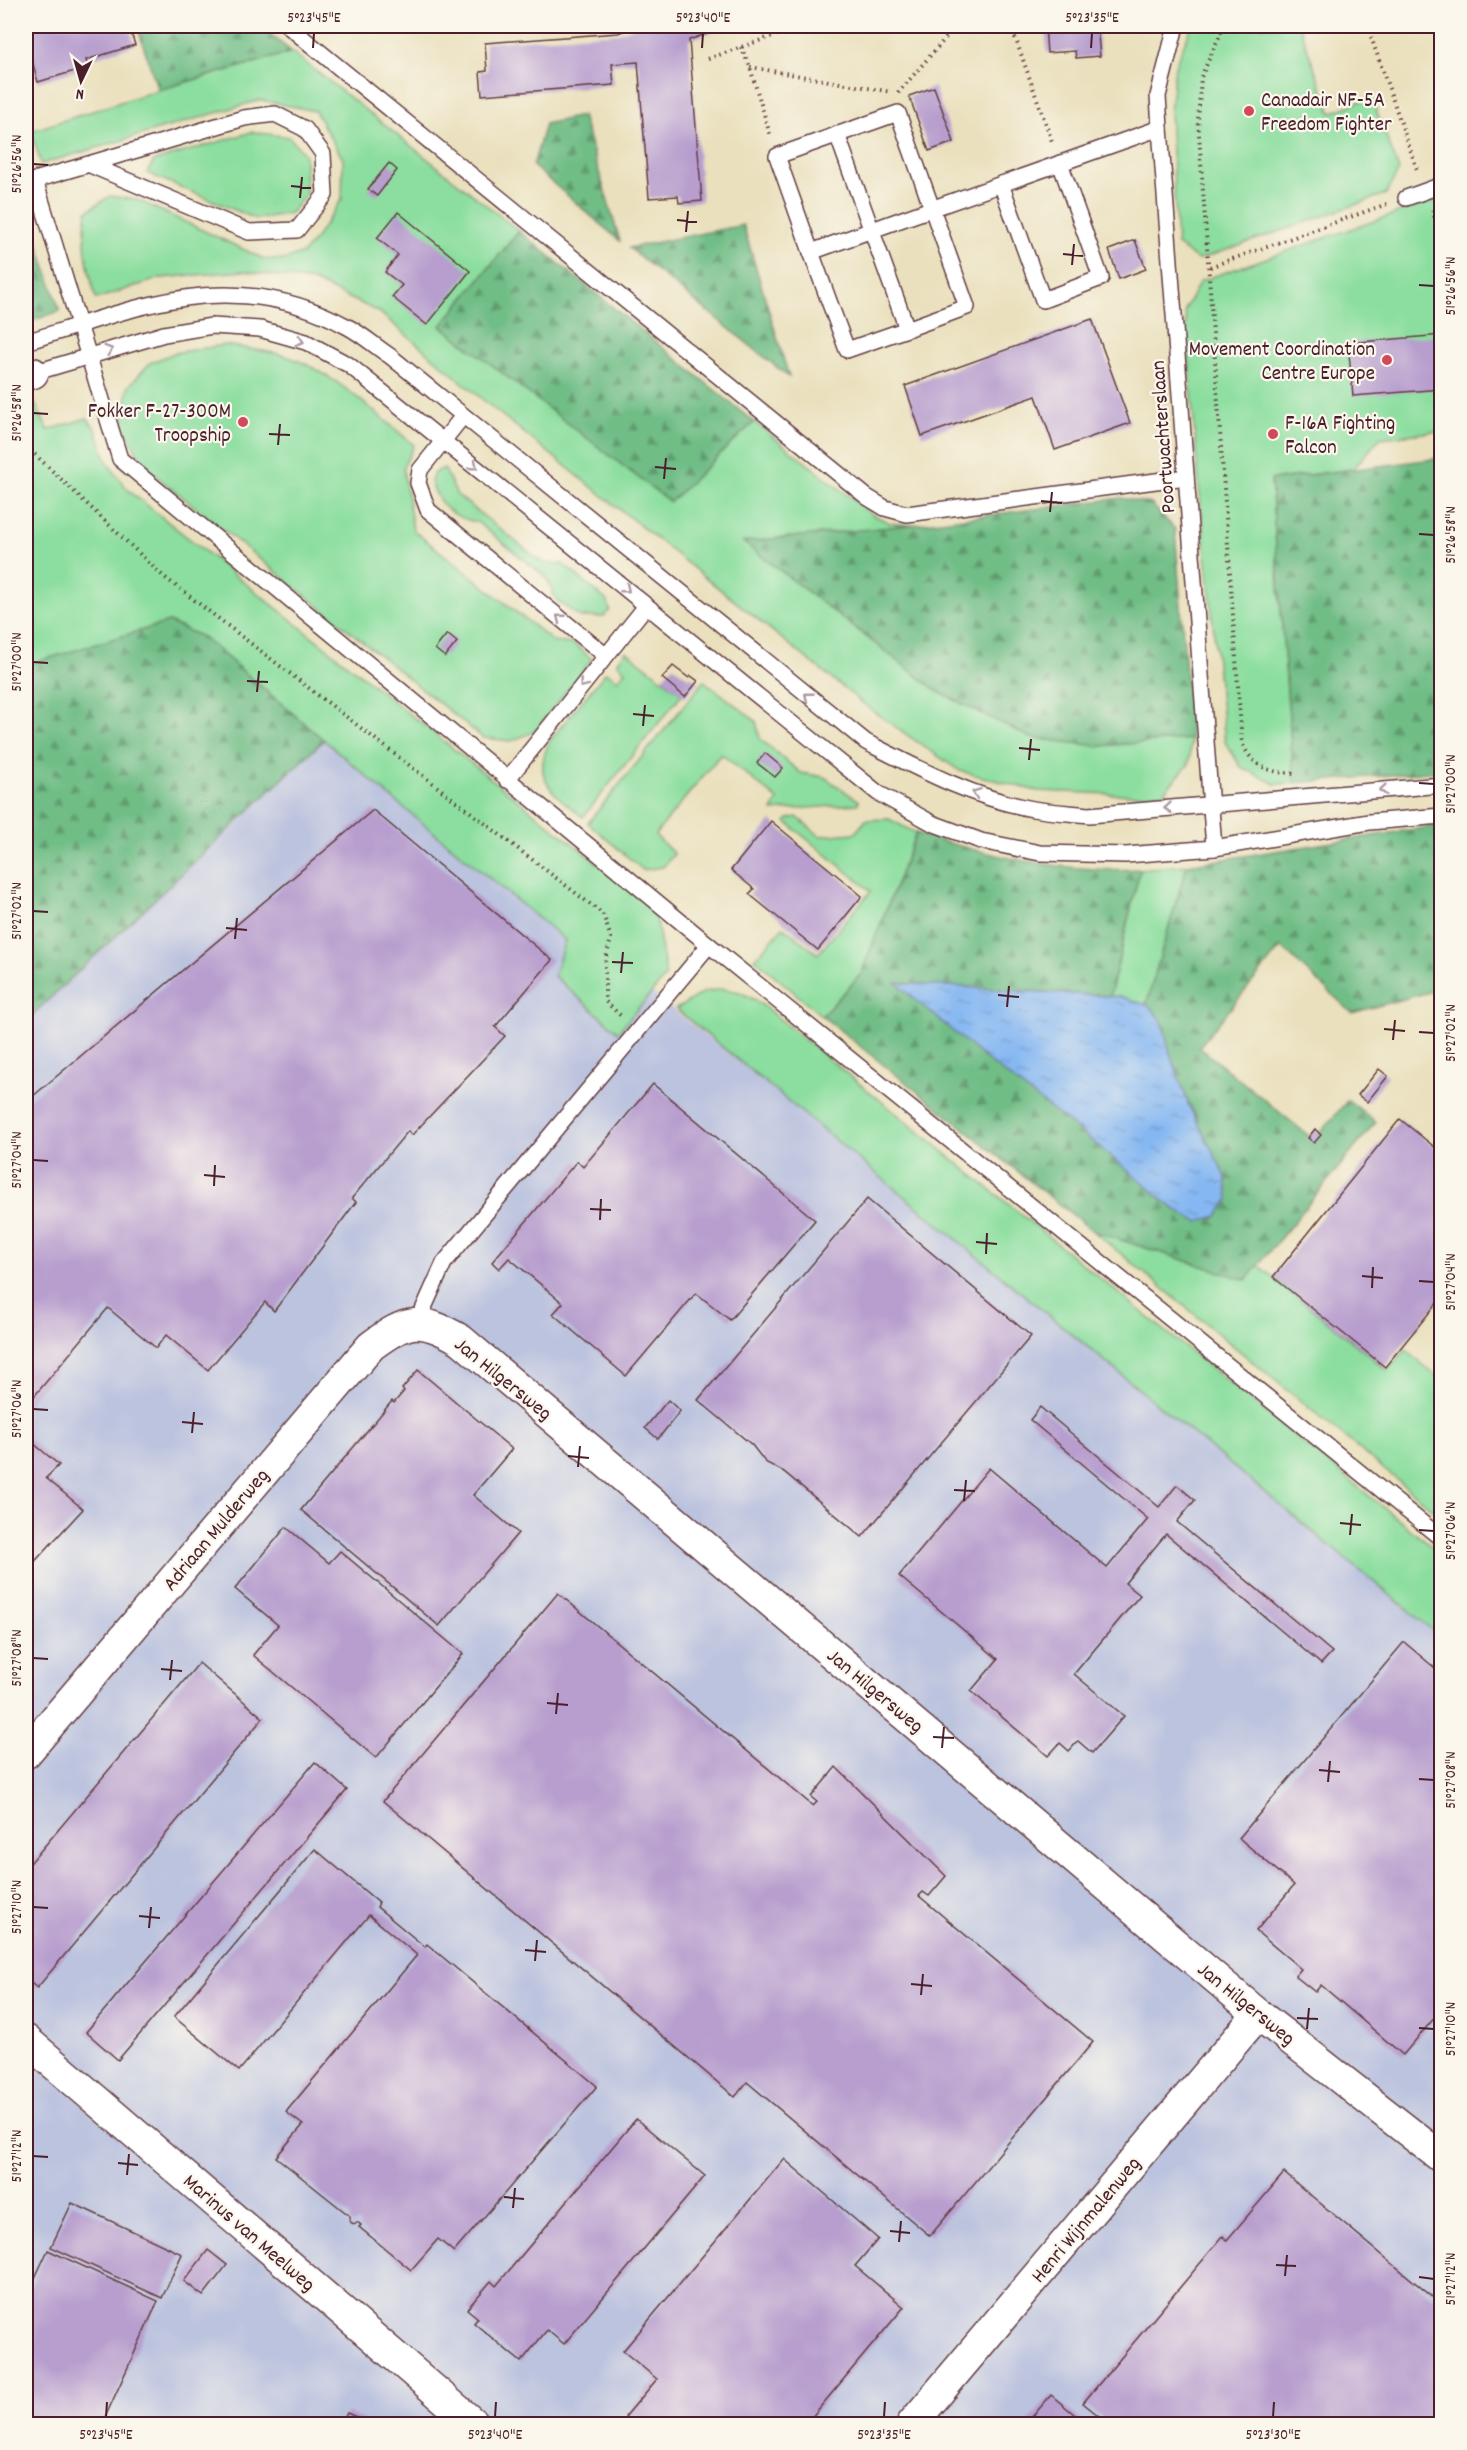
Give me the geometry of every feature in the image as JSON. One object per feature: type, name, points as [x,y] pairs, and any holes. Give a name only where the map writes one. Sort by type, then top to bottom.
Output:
[{"type":"street","name":"Adriaan Mulderweg","points":[[26,1753],[371,1346],[402,1325],[417,1323]]},
{"type":"street","name":"Jan Hilgersweg","points":[[417,1323],[439,1327],[461,1340],[1258,2014],[1442,2158]]},
{"type":"street","name":"Henri Wijnmalenweg","points":[[912,2424],[1258,2014]]},
{"type":"street","name":"Marinus van Meelweg","points":[[26,2040],[474,2424]]},
{"type":"lane","points":[[288,26],[867,497],[885,508],[906,514],[1186,477]]},
{"type":"lane","name":"Poortwachterslaan","points":[[1176,26],[1158,96],[1214,848]]},
{"type":"lane","points":[[898,113],[968,307],[847,350],[777,156],[898,113]]},
{"type":"lane","points":[[88,164],[249,232],[297,230],[325,195],[323,154],[305,129],[275,114],[244,118],[88,164],[35,180],[120,459],[507,780],[1442,1539]]},
{"type":"lane","points":[[811,252],[1160,128]]},
{"type":"lane","points":[[837,134],[907,329]]},
{"type":"lane","points":[[1001,184],[1043,300],[1101,278],[1060,163]]},
{"type":"lane","points":[[1406,198],[1442,185]]},
{"type":"lane","points":[[26,342],[165,300],[210,294],[256,296],[276,300],[304,307],[349,327],[390,356],[866,742],[936,778],[982,795],[1033,809],[1089,815],[1442,784]]},
{"type":"lane","points":[[29,374],[164,334],[212,326],[260,329],[306,342],[349,365],[878,793],[932,823],[981,841],[1040,853],[1126,855],[1214,848],[1369,822],[1442,816]]},
{"type":"lane","points":[[462,416],[420,470],[418,483],[428,510],[606,655]]},
{"type":"lane","points":[[507,780],[646,606]]},
{"type":"lane","points":[[417,1323],[444,1263],[709,945]]},
{"type":"path","points":[[708,59],[801,26]]},
{"type":"path","points":[[898,113],[898,93],[956,26]]},
{"type":"path","points":[[1011,26],[1060,163]]},
{"type":"path","points":[[1224,26],[1201,77],[1198,120],[1242,744],[1249,758],[1272,772],[1297,774]]},
{"type":"path","points":[[1371,37],[1442,238]]},
{"type":"path","points":[[741,47],[750,67],[777,156]]},
{"type":"path","points":[[750,67],[898,93]]},
{"type":"path","points":[[1210,267],[1406,198]]},
{"type":"path","points":[[26,446],[163,576],[603,914],[611,938],[604,963],[605,1002],[637,1031]]},
{"type":"shaded area","points":[[312,722],[1441,1621],[1441,2424],[26,2424],[26,981]]},
{"type":"green space","points":[[137,26],[260,26],[292,52],[158,90]]},
{"type":"green space","points":[[1192,26],[1299,26],[1331,113],[1371,97],[1399,170],[1386,194],[1198,260],[1177,245],[1170,112],[1175,66]]},
{"type":"green space","points":[[292,52],[519,231],[441,326],[670,501],[754,422],[873,515],[890,523],[910,525],[744,542],[937,691],[1031,738],[1099,746],[1191,739],[1189,764],[1163,793],[1136,795],[1037,791],[960,771],[875,713],[494,409],[379,312],[313,281],[244,271],[161,278],[96,299],[86,255],[85,223],[87,211],[110,196],[138,200],[264,259],[285,260],[303,253],[342,199],[343,159],[315,111],[260,100],[41,164],[31,131],[158,90]]},
{"type":"green space","points":[[582,116],[620,241],[533,166],[545,124]]},
{"type":"green space","points":[[252,132],[289,137],[305,155],[306,194],[291,213],[256,219],[147,173],[154,161]]},
{"type":"green space","points":[[1441,198],[1441,431],[1380,438],[1353,469],[1271,480],[1294,783],[1275,784],[1241,767],[1225,742],[1199,486],[1185,310],[1200,281]]},
{"type":"green space","points":[[26,207],[60,311],[26,323]]},
{"type":"green space","points":[[743,225],[789,377],[629,248]]},
{"type":"green space","points":[[519,231],[754,422],[670,502],[441,326]]},
{"type":"green space","points":[[224,345],[279,354],[316,369],[351,392],[414,445],[403,468],[413,530],[554,642],[574,644],[592,659],[534,732],[511,741],[483,738],[145,467],[123,425],[128,387],[150,363],[174,353]]},
{"type":"green space","points":[[34,402],[48,430],[87,418],[95,428],[108,464],[129,491],[655,909],[666,976],[618,1032],[554,976],[565,940],[398,803],[204,638],[169,622],[26,665],[26,404]]},
{"type":"green space","points":[[1441,458],[1441,771],[1294,783],[1271,480]]},
{"type":"green space","points":[[444,468],[457,495],[543,563],[563,564],[606,600],[610,610],[603,617],[580,617],[556,600],[547,578],[477,522],[453,514],[447,509],[438,497],[431,481],[434,473]]},
{"type":"green space","points":[[1121,498],[1151,504],[1175,529],[1191,739],[1099,746],[1031,738],[937,691],[743,542],[910,525]]},
{"type":"green space","points":[[169,622],[204,638],[324,740],[31,1016],[26,1018],[26,665]]},
{"type":"green space","points":[[626,651],[682,694],[583,817],[554,793],[548,784],[543,765],[545,753],[551,739],[606,672],[618,680],[625,671],[617,663]]},
{"type":"green space","points":[[704,681],[756,721],[760,739],[801,773],[824,777],[859,801],[857,804],[772,811],[778,800],[721,754],[655,835],[674,854],[663,867],[643,870],[588,823]]},
{"type":"green space","points":[[797,817],[820,836],[855,833],[866,820],[889,819],[916,833],[861,974],[822,1016],[755,959],[783,927],[818,954],[871,891],[786,822]]},
{"type":"green space","points":[[1435,826],[1442,875],[1441,989],[1352,1013],[1281,947],[1199,1047],[1314,1140],[1348,1100],[1376,1122],[1246,1280],[1093,1231],[822,1016],[861,974],[916,833],[970,849],[1026,861],[1083,868],[1140,869],[1110,996],[897,983],[987,1060],[1090,1139],[1173,1208],[1225,1175],[1175,1069],[1160,1020],[1146,1005],[1187,865]]},
{"type":"green space","points":[[1187,865],[1146,1005],[1122,997],[1110,996],[1140,869]]},
{"type":"green space","points":[[722,989],[740,992],[757,1001],[1441,1554],[1441,1637],[676,1009],[704,992]]},
{"type":"green space","points":[[1093,1231],[1246,1280],[1258,1265],[1387,1370],[1406,1350],[1441,1380],[1441,1516]]},
{"type":"water","points":[[896,983],[1122,997],[1149,1006],[1162,1021],[1170,1053],[1189,1106],[1225,1175],[1229,1199],[1217,1216],[1198,1222],[1173,1208],[1090,1139],[987,1060]]},
{"type":"building","points":[[26,26],[129,26],[135,45],[86,60],[88,67],[38,82],[26,39]]},
{"type":"building","points":[[637,26],[729,26],[689,40],[702,201],[679,203],[678,196],[649,198],[638,62],[612,64],[614,85],[482,95],[480,72],[487,71],[485,43],[618,33]]},
{"type":"building","points":[[1045,26],[1097,26],[1100,56],[1076,58],[1075,51],[1047,53]]},
{"type":"building","points":[[934,87],[954,142],[929,151],[909,96]]},
{"type":"building","points":[[389,163],[397,170],[377,196],[368,189]]},
{"type":"building","points":[[398,212],[470,271],[427,325],[392,297],[402,285],[385,272],[398,255],[377,238]]},
{"type":"building","points":[[1135,240],[1146,269],[1119,279],[1109,250]]},
{"type":"building","points":[[1092,319],[1130,423],[1055,450],[1036,396],[922,436],[905,386]]},
{"type":"building","points":[[1442,335],[1442,389],[1353,396],[1348,343]]},
{"type":"building","points":[[447,634],[457,642],[445,657],[435,649]]},
{"type":"building","points":[[673,666],[689,678],[691,676],[698,681],[685,697],[662,678]]},
{"type":"building","points":[[765,753],[783,768],[775,777],[757,763]]},
{"type":"building","points":[[373,810],[552,960],[495,1027],[505,1036],[412,1135],[408,1131],[352,1198],[356,1202],[274,1311],[265,1302],[208,1370],[166,1335],[156,1348],[108,1308],[26,1406],[26,1102]]},
{"type":"building","points":[[771,821],[862,896],[818,950],[749,894],[754,889],[731,870]]},
{"type":"building","points":[[1379,1069],[1388,1076],[1367,1102],[1358,1095]]},
{"type":"building","points":[[653,1084],[815,1220],[730,1320],[696,1293],[626,1376],[553,1314],[563,1303],[509,1258],[499,1269],[492,1262],[577,1161],[583,1167]]},
{"type":"building","points":[[1400,1119],[1442,1153],[1442,1297],[1385,1367],[1273,1277]]},
{"type":"building","points":[[1315,1129],[1321,1135],[1314,1143],[1308,1138]]},
{"type":"building","points":[[867,1199],[1031,1336],[862,1537],[784,1472],[765,1462],[752,1445],[698,1400]]},
{"type":"building","points":[[418,1370],[512,1449],[473,1495],[518,1533],[439,1626],[301,1510],[392,1401],[394,1403]]},
{"type":"building","points":[[668,1400],[680,1411],[658,1439],[645,1428]]},
{"type":"building","points":[[1040,1407],[1159,1507],[1177,1485],[1195,1500],[1177,1522],[1332,1652],[1321,1664],[1166,1534],[1125,1583],[1140,1595],[1074,1674],[1124,1716],[1092,1753],[1078,1741],[1069,1751],[1060,1743],[1048,1756],[971,1691],[998,1659],[899,1576],[989,1468],[1107,1568],[1148,1519],[1030,1420]]},
{"type":"building","points":[[26,1437],[59,1465],[46,1478],[83,1509],[26,1571]]},
{"type":"building","points":[[286,1527],[329,1563],[340,1551],[463,1654],[376,1758],[253,1655],[278,1625],[235,1589]]},
{"type":"building","points":[[558,1593],[813,1806],[817,1802],[811,1797],[836,1767],[946,1876],[929,1896],[923,1892],[919,1896],[1093,2042],[930,2236],[747,2082],[735,2097],[383,1801]]},
{"type":"building","points":[[1404,1642],[1442,1674],[1442,2009],[1403,2055],[1321,1985],[1315,1992],[1295,1976],[1301,1969],[1256,1931],[1294,1885],[1239,1838]]},
{"type":"building","points":[[199,1663],[263,1718],[37,1988],[26,1979],[26,1868]]},
{"type":"building","points":[[315,1762],[347,1790],[118,2060],[86,2032]]},
{"type":"building","points":[[315,1849],[379,1903],[377,1907],[425,1947],[427,1944],[597,2086],[454,2252],[438,2239],[411,2270],[359,2227],[361,2225],[357,2222],[354,2224],[350,2222],[350,2216],[276,2157],[303,2125],[286,2112],[417,1955],[369,1915],[239,2071],[174,2017]]},
{"type":"building","points":[[636,2119],[705,2176],[564,2344],[547,2330],[521,2362],[474,2323],[478,2318],[467,2309],[491,2281],[496,2286]]},
{"type":"building","points":[[784,2159],[878,2239],[855,2266],[904,2307],[806,2424],[634,2424],[625,2417],[657,2379],[623,2351]]},
{"type":"building","points":[[1284,2173],[1442,2305],[1442,2424],[1109,2424],[1083,2403],[1223,2236],[1227,2240]]},
{"type":"building","points":[[72,2203],[182,2254],[162,2298],[51,2247]]},
{"type":"building","points":[[48,2250],[158,2301],[102,2424],[26,2424],[26,2297]]},
{"type":"building","points":[[208,2250],[227,2265],[203,2296],[184,2281]]},
{"type":"building","points":[[1051,2395],[1086,2424],[1026,2424]]},
{"type":"building","points":[[347,2413],[372,2424],[341,2424]]},
{"type":"place","name":"Canadair NF-5A Freedom Fighter","points":[[1249,111]]},
{"type":"place","name":"Movement Coordination Centre Europe","points":[[1387,360]]},
{"type":"place","name":"Fokker F-27-300M Troopship","points":[[243,422]]},
{"type":"place","name":"F-16A Fighting Falcon","points":[[1273,434]]}]
